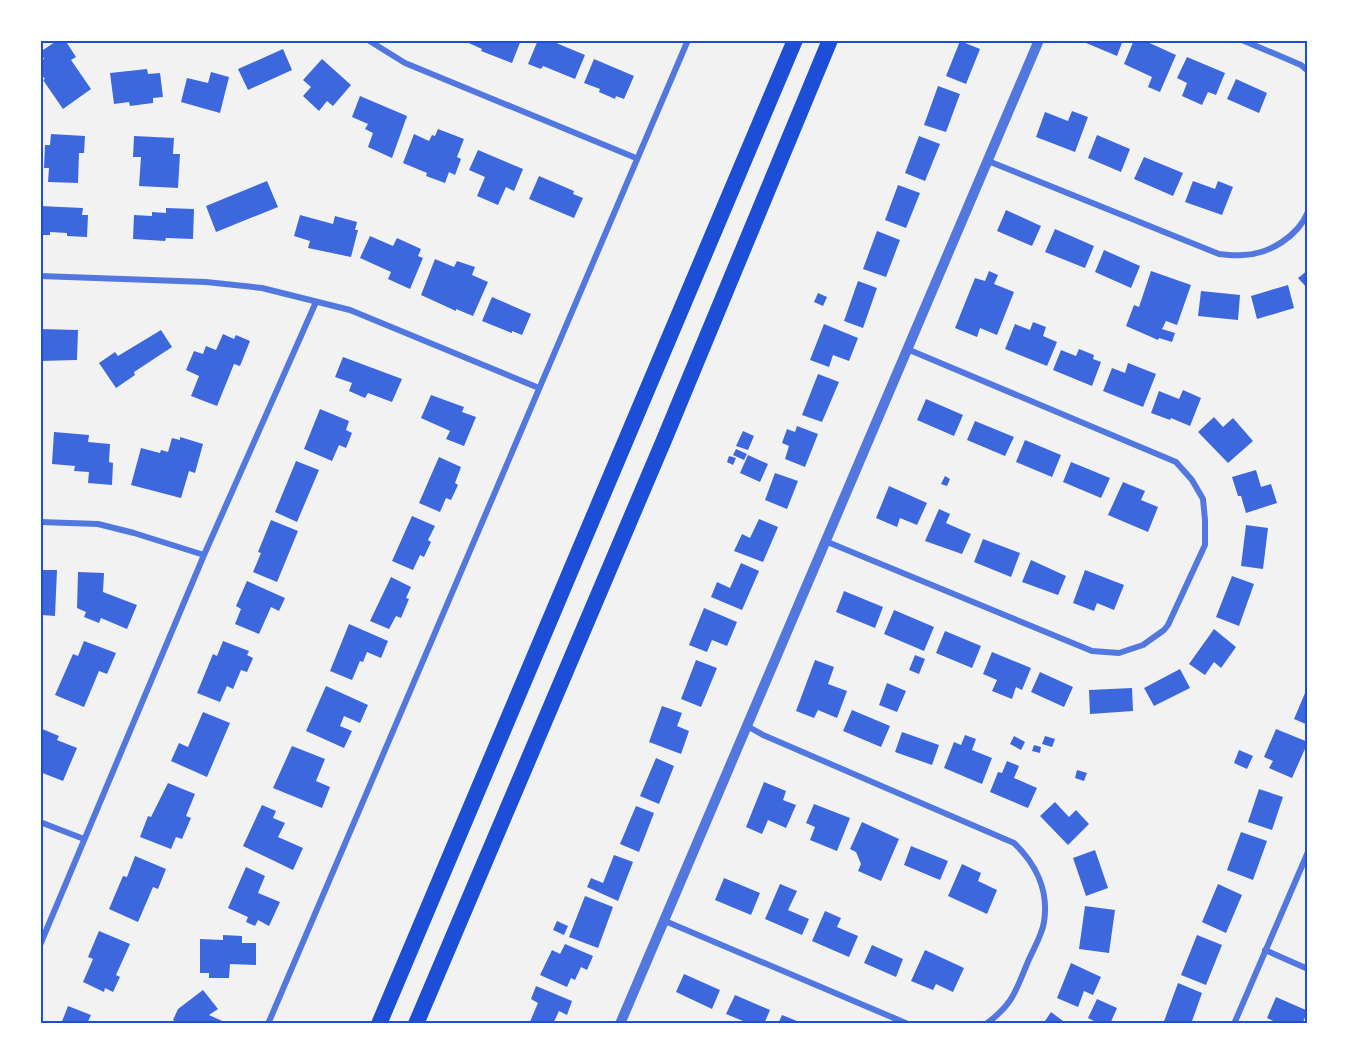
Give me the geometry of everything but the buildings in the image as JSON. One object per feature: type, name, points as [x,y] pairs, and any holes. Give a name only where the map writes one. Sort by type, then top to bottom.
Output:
[{"type":"highway","points":[[379,1023],[795,40]]},
{"type":"highway","points":[[416,1023],[664,440],[830,40]]},
{"type":"street","points":[[368,40],[405,63],[636,158]]},
{"type":"street","points":[[268,1023],[688,40]]},
{"type":"street","points":[[620,1023],[1039,40]]},
{"type":"street","points":[[1242,40],[1301,65],[1308,71]]},
{"type":"street","points":[[988,161],[1219,254],[1244,256],[1270,249],[1293,234],[1302,224],[1308,212]]},
{"type":"street","points":[[40,276],[206,282],[262,288],[350,310],[539,388]]},
{"type":"street","points":[[40,945],[204,555],[316,302]]},
{"type":"street","points":[[825,542],[1092,651],[1119,653],[1143,645],[1168,625],[1204,545],[1203,499],[1192,480],[1176,462],[907,349]]},
{"type":"street","points":[[40,522],[98,524],[204,555]]},
{"type":"street","points":[[747,726],[763,735],[1014,843],[1023,852],[1038,873],[1045,898],[1044,923],[1012,1000],[1002,1012],[986,1023]]},
{"type":"street","points":[[40,822],[84,839]]},
{"type":"street","points":[[1234,1023],[1308,852]]},
{"type":"street","points":[[665,921],[908,1023]]},
{"type":"street","points":[[1265,950],[1308,969]]}]
